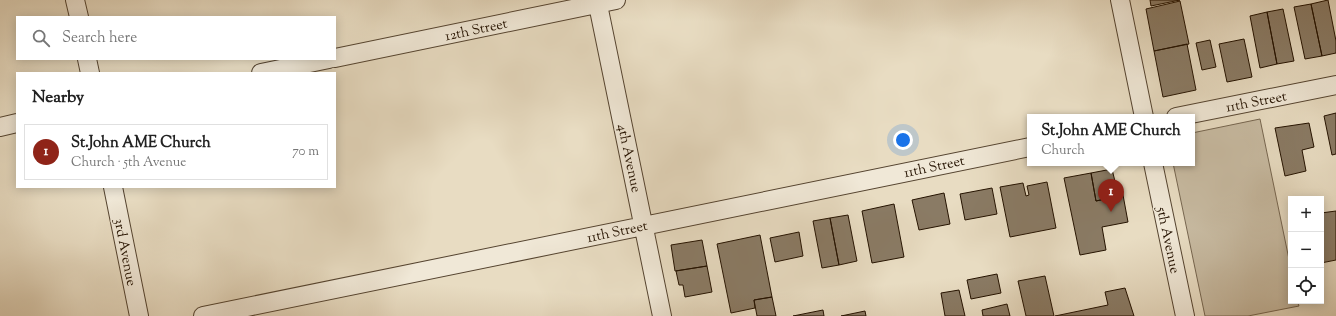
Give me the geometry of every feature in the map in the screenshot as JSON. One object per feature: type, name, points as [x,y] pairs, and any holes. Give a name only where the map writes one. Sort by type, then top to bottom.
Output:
[{"type":"street","points":[[76,0],[79,16]]},
{"type":"street","name":"12th Street","points":[[336,58],[597,2],[616,0]]},
{"type":"street","points":[[1120,0],[1143,114]]},
{"type":"street","name":"4th Avenue","points":[[597,2],[662,316]]},
{"type":"street","points":[[87,60],[90,72]]},
{"type":"street","points":[[266,72],[324,60]]},
{"type":"street","name":"11th Street","points":[[1191,114],[1336,85]]},
{"type":"street","points":[[0,127],[16,123]]},
{"type":"street","name":"11th Street","points":[[204,316],[1027,148]]},
{"type":"street","name":"5th Avenue","points":[[1154,166],[1184,316]]},
{"type":"street","name":"3rd Avenue","points":[[113,188],[139,316]]},
{"type":"shaded area","points":[[1260,119],[1288,254],[1288,304],[1298,304],[1299,306],[1248,316],[1205,316],[1174,166],[1195,166],[1195,132]]},
{"type":"building","points":[[1150,0],[1180,0],[1151,6]]},
{"type":"building","points":[[1328,0],[1336,41],[1336,53],[1322,56],[1311,4]]},
{"type":"building","points":[[1180,1],[1189,44],[1154,51],[1146,9]]},
{"type":"building","points":[[1311,4],[1322,56],[1305,59],[1294,7]]},
{"type":"building","points":[[1283,9],[1294,61],[1277,64],[1267,12]]},
{"type":"building","points":[[1267,12],[1277,64],[1260,68],[1250,16]]},
{"type":"building","points":[[1244,39],[1252,77],[1227,82],[1219,44]]},
{"type":"building","points":[[1210,40],[1216,67],[1202,70],[1196,43]]},
{"type":"building","points":[[1187,44],[1196,90],[1163,97],[1154,51]]},
{"type":"building","points":[[1336,113],[1336,154],[1332,155],[1324,116]]},
{"type":"building","points":[[1309,123],[1314,147],[1302,150],[1306,171],[1285,176],[1275,128]]},
{"type":"building","points":[[1112,169],[1117,190],[1122,189],[1123,195],[1096,201],[1091,173]]},
{"type":"building","points":[[1091,173],[1096,201],[1123,195],[1128,222],[1102,227],[1106,250],[1080,255],[1064,178]]},
{"type":"building","points":[[1047,182],[1056,228],[1010,237],[1000,187],[1023,183],[1026,196],[1029,195],[1027,186]]},
{"type":"building","points":[[992,188],[997,214],[965,220],[960,194]]},
{"type":"building","points":[[944,193],[950,224],[919,230],[912,200]]},
{"type":"building","points":[[894,204],[904,257],[872,263],[862,211]]},
{"type":"building","points":[[1336,211],[1336,260],[1324,262],[1324,232],[1324,213]]},
{"type":"building","points":[[848,215],[857,261],[839,265],[830,218]]},
{"type":"building","points":[[830,218],[839,265],[822,268],[813,221]]},
{"type":"building","points":[[799,232],[803,256],[775,262],[770,238]]},
{"type":"building","points":[[760,235],[772,297],[754,300],[755,308],[731,313],[717,244]]},
{"type":"building","points":[[702,240],[707,266],[675,271],[671,245]]},
{"type":"building","points":[[707,266],[712,292],[685,297],[683,285],[679,285],[676,271]]},
{"type":"building","points":[[997,274],[1001,293],[971,299],[967,280]]},
{"type":"building","points":[[1045,276],[1054,316],[1026,316],[1018,281]]},
{"type":"building","points":[[1125,288],[1134,316],[1055,316],[1108,305],[1105,292]]},
{"type":"building","points":[[959,290],[965,316],[945,316],[941,293]]},
{"type":"building","points":[[772,297],[776,316],[757,316],[754,300]]},
{"type":"building","points":[[1007,304],[1010,316],[983,316],[982,310]]},
{"type":"building","points":[[823,310],[824,316],[793,316]]},
{"type":"building","points":[[865,311],[866,316],[841,316]]},
{"type":"place","name":"St.John AME Church","points":[[1111,212]]}]
